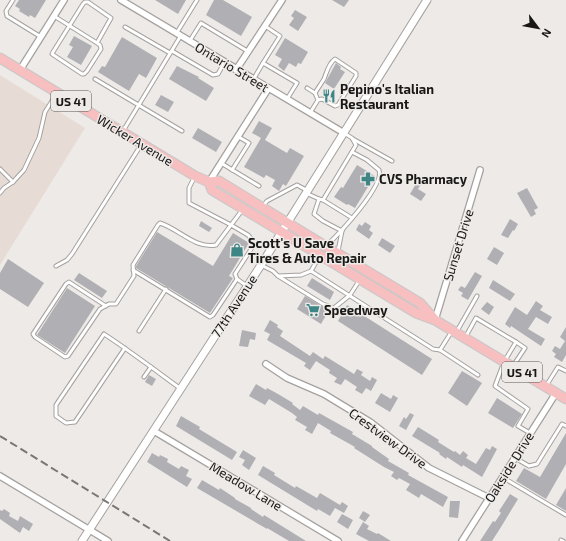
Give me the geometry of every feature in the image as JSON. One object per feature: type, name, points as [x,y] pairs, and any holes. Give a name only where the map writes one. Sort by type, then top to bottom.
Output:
[{"type":"highway","name":"Wicker Avenue","points":[[0,58],[195,176],[208,182],[219,181],[326,247],[420,302],[435,320]]},
{"type":"highway","name":"Wicker Avenue","points":[[208,182],[212,190],[282,233],[416,314],[435,320],[566,399]]},
{"type":"street","points":[[20,70],[64,0]]},
{"type":"street","name":"Ontario Street","points":[[121,0],[224,63],[344,133]]},
{"type":"street","points":[[236,70],[282,0]]},
{"type":"street","name":"77th Avenue","points":[[82,541],[282,233],[427,0]]},
{"type":"street","points":[[208,182],[268,89]]},
{"type":"street","name":"Sunset Drive","points":[[435,320],[480,170]]},
{"type":"street","name":"Crestview Drive","points":[[266,364],[287,378],[324,394],[370,422],[429,468],[489,498]]},
{"type":"street","name":"Oakside Drive","points":[[462,541],[556,393]]},
{"type":"street","name":"Meadow Lane","points":[[154,431],[338,541]]},
{"type":"street","points":[[0,476],[108,541]]},
{"type":"lane","points":[[13,0],[6,12],[7,16],[41,37]]},
{"type":"lane","points":[[122,132],[171,52],[196,0]]},
{"type":"lane","points":[[54,16],[69,26],[100,45],[100,48],[87,71],[82,74],[52,54],[69,26],[85,2],[88,2],[112,18],[97,43]]},
{"type":"lane","points":[[189,42],[201,23],[249,52]]},
{"type":"lane","points":[[253,80],[280,36],[265,26]]},
{"type":"lane","points":[[125,27],[213,75],[218,74],[224,63]]},
{"type":"lane","points":[[315,93],[335,59],[356,72],[356,76],[338,105],[336,106],[322,99],[318,100]]},
{"type":"lane","points":[[263,63],[297,84],[287,99]]},
{"type":"lane","points":[[95,79],[182,131]]},
{"type":"lane","points":[[307,88],[315,93],[318,100]]},
{"type":"lane","points":[[0,193],[24,170],[39,138],[46,112],[58,93]]},
{"type":"lane","points":[[310,113],[318,100]]},
{"type":"lane","points":[[344,133],[392,161]]},
{"type":"lane","points":[[232,170],[249,143],[237,136]]},
{"type":"lane","points":[[342,231],[323,221],[314,214],[321,200],[356,145],[352,138]]},
{"type":"lane","points":[[56,266],[67,260],[72,254],[142,144]]},
{"type":"lane","points":[[326,247],[359,211],[380,177],[379,170],[367,160],[352,152]]},
{"type":"lane","points":[[221,163],[259,186]]},
{"type":"lane","points":[[0,168],[13,182]]},
{"type":"lane","points":[[195,176],[189,188],[189,204],[231,225],[248,236],[255,243],[235,274],[237,278],[247,286]]},
{"type":"lane","points":[[262,207],[267,201],[297,185],[352,218]]},
{"type":"lane","points":[[106,306],[69,282],[66,284],[33,334],[35,338],[65,357],[68,356],[100,309],[116,304],[134,276],[133,265],[160,223],[202,245],[216,245],[243,209]]},
{"type":"lane","points":[[338,253],[342,231]]},
{"type":"lane","points":[[278,276],[301,275],[311,271],[320,256]]},
{"type":"lane","points":[[261,265],[273,271],[278,276],[323,304],[334,308],[350,295],[360,280]]},
{"type":"lane","points":[[133,270],[210,317],[213,315],[237,278]]},
{"type":"lane","points":[[311,271],[433,349],[440,350],[478,375]]},
{"type":"lane","points":[[139,331],[166,289]]},
{"type":"lane","points":[[458,334],[477,296]]},
{"type":"lane","points":[[440,350],[476,318],[525,348],[513,367]]},
{"type":"lane","points":[[124,348],[75,422],[66,423],[56,416],[56,405],[104,334],[124,348],[151,367],[181,388]]},
{"type":"lane","points":[[516,342],[504,362],[495,386],[528,408],[518,426],[530,433]]},
{"type":"lane","points":[[546,387],[558,366],[566,371]]},
{"type":"lane","points":[[144,377],[151,367]]},
{"type":"lane","points":[[515,458],[529,466],[537,464],[562,424],[566,426]]},
{"type":"lane","points":[[502,477],[566,515]]},
{"type":"shaded area","points":[[0,75],[85,128],[0,265]]},
{"type":"building","points":[[19,0],[46,0],[35,18],[30,15],[29,17],[19,11],[20,9],[15,6]]},
{"type":"building","points":[[155,0],[186,0],[178,14]]},
{"type":"building","points":[[214,0],[223,0],[252,17],[241,36],[206,15]]},
{"type":"building","points":[[332,0],[349,0],[344,7]]},
{"type":"building","points":[[295,10],[307,17],[298,31],[289,25],[294,18],[291,16]]},
{"type":"building","points":[[74,36],[92,46],[81,65],[67,57],[73,47],[69,45]]},
{"type":"building","points":[[122,37],[157,58],[146,78],[139,74],[129,91],[98,72],[102,66],[105,67]]},
{"type":"building","points":[[285,38],[308,52],[301,64],[298,63],[296,67],[289,63],[284,71],[278,66],[282,59],[275,55]]},
{"type":"building","points":[[336,63],[341,67],[340,69],[345,72],[334,89],[325,83]]},
{"type":"building","points":[[177,66],[199,77],[198,78],[214,88],[206,101],[169,79]]},
{"type":"building","points":[[161,95],[174,102],[168,112],[155,105]]},
{"type":"building","points":[[259,121],[272,128],[265,140],[287,153],[290,148],[304,156],[286,186],[283,184],[279,191],[272,186],[275,180],[266,175],[264,178],[244,167],[261,138],[252,133]]},
{"type":"building","points":[[198,128],[222,142],[216,152],[192,138]]},
{"type":"building","name":"CVS Pharmacy","points":[[357,165],[375,176],[375,179],[373,183],[371,182],[355,208],[334,197],[341,187],[343,188]]},
{"type":"building","points":[[417,182],[421,184],[418,189],[426,194],[421,201],[410,194]]},
{"type":"building","points":[[527,188],[538,208],[534,210],[536,214],[531,217],[517,193]]},
{"type":"building","points":[[510,219],[518,224],[508,238],[501,235]]},
{"type":"building","points":[[201,221],[212,228],[209,232],[199,226]]},
{"type":"building","points":[[365,222],[371,226],[369,230],[373,233],[369,239],[356,230],[359,224],[362,226]]},
{"type":"building","points":[[157,232],[213,266],[233,233],[249,243],[229,276],[233,278],[210,313],[136,268]]},
{"type":"building","points":[[382,238],[395,246],[390,253],[378,245]]},
{"type":"building","points":[[494,247],[504,253],[497,265],[487,259]]},
{"type":"building","points":[[8,259],[44,283],[28,307],[0,289],[0,273]]},
{"type":"building","points":[[475,272],[482,276],[468,300],[461,296],[463,293],[458,290],[461,286],[465,288]]},
{"type":"building","points":[[79,273],[107,291],[102,298],[74,280]]},
{"type":"building","name":"Speedway","points":[[312,278],[334,292],[330,300],[307,286]]},
{"type":"building","points":[[493,280],[515,294],[510,301],[489,288]]},
{"type":"building","points":[[67,288],[95,306],[65,353],[37,335]]},
{"type":"building","name":"Speedway","points":[[305,296],[329,310],[321,324],[297,309]]},
{"type":"building","points":[[536,301],[543,306],[540,310],[552,317],[548,324],[536,317],[528,329],[545,339],[541,346],[511,326],[510,328],[505,324],[515,307],[527,315]]},
{"type":"building","points":[[487,302],[494,307],[489,315],[481,309]]},
{"type":"building","points":[[347,305],[432,359],[422,375],[338,321]]},
{"type":"building","points":[[270,320],[278,325],[277,327],[283,331],[280,336],[310,356],[313,352],[323,359],[325,356],[354,374],[357,369],[363,372],[361,375],[370,381],[372,377],[377,380],[371,391],[366,388],[362,394],[355,390],[357,387],[345,379],[341,385],[334,382],[337,378],[329,373],[330,370],[316,361],[310,370],[304,366],[306,363],[267,340],[270,334],[264,331]]},
{"type":"building","points":[[566,327],[566,355],[562,362],[554,357],[556,354],[552,351],[555,346],[560,349],[565,341],[560,337]]},
{"type":"building","points":[[242,330],[256,333],[255,340],[250,339],[248,347],[239,346]]},
{"type":"building","points":[[462,371],[482,383],[467,406],[448,393]]},
{"type":"building","points":[[149,375],[156,379],[152,386],[145,382]]},
{"type":"building","points":[[256,384],[266,390],[267,388],[278,394],[293,403],[292,404],[300,410],[303,406],[353,432],[352,434],[372,446],[389,459],[388,461],[409,473],[408,475],[448,497],[443,507],[421,494],[419,498],[406,490],[410,484],[399,478],[397,480],[391,476],[394,472],[330,433],[331,431],[318,423],[312,434],[305,430],[307,427],[295,420],[297,417],[269,399],[265,405],[249,396]]},
{"type":"building","points":[[381,393],[391,399],[393,395],[398,398],[390,412],[375,403]]},
{"type":"building","points":[[497,398],[522,414],[513,428],[488,413]]},
{"type":"building","points":[[410,413],[414,415],[406,430],[399,426],[404,417],[406,419]]},
{"type":"building","points":[[181,416],[200,427],[199,429],[237,452],[232,460],[176,426]]},
{"type":"building","points":[[418,427],[439,440],[438,442],[454,452],[455,451],[460,455],[463,451],[468,455],[466,458],[476,464],[486,448],[490,450],[492,446],[497,449],[482,477],[463,465],[462,467],[447,457],[446,459],[439,454],[440,453],[412,436]]},
{"type":"building","points":[[566,433],[566,464],[546,499],[516,481],[524,468],[540,477]]},
{"type":"building","points":[[243,450],[256,458],[249,470],[242,465],[245,460],[239,457]]},
{"type":"building","points":[[152,453],[159,457],[160,455],[168,459],[167,462],[179,469],[181,466],[189,470],[186,476],[192,479],[187,487],[147,462]]},
{"type":"building","points":[[263,466],[295,488],[296,486],[317,498],[320,493],[340,505],[342,502],[348,506],[344,513],[335,508],[330,516],[318,509],[317,511],[258,475]]},
{"type":"building","points":[[202,480],[219,490],[220,488],[263,517],[264,515],[306,541],[289,541],[197,488]]},
{"type":"building","points":[[566,488],[566,511],[556,505]]},
{"type":"building","points":[[510,494],[518,499],[501,527],[492,541],[480,541],[493,521],[495,522],[501,513],[499,511]]},
{"type":"building","points":[[450,501],[460,501],[458,518],[449,517]]},
{"type":"building","points":[[4,509],[10,513],[9,516],[18,521],[20,516],[33,524],[29,531],[23,527],[20,533],[0,519],[0,510],[2,511]]},
{"type":"building","points":[[363,511],[370,515],[365,522],[359,518]]},
{"type":"building","points":[[342,514],[353,520],[348,529],[337,522]]},
{"type":"building","points":[[363,522],[369,526],[367,529],[377,534],[378,533],[391,541],[369,541],[356,534]]},
{"type":"railway","points":[[0,436],[170,541]]},
{"type":"place","name":"Pepino's Italian Restaurant","points":[[329,96]]},
{"type":"place","name":"CVS Pharmacy","points":[[368,179]]},
{"type":"place","name":"Scott's U Save Tires & Auto Repair","points":[[237,250]]},
{"type":"place","name":"Speedway","points":[[313,310]]}]
